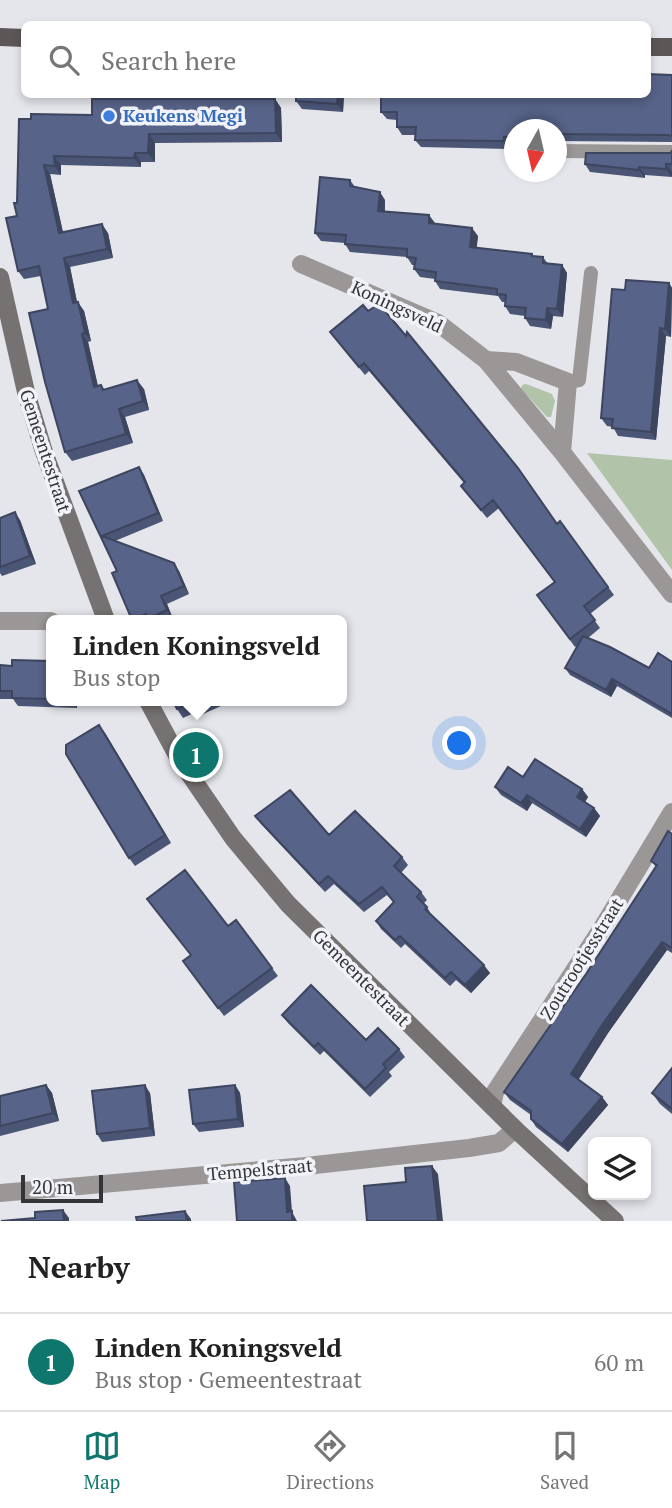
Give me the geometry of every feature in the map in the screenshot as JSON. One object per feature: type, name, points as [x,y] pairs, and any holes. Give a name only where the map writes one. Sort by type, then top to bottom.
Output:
[{"type":"main road","points":[[0,37],[21,38]]},
{"type":"main road","points":[[651,47],[672,47]]},
{"type":"street","name":"Koningsveld","points":[[302,264],[438,323],[486,360],[562,452],[672,594]]},
{"type":"street","name":"Gemeentestraat","points":[[0,277],[26,392],[44,452],[104,615]]},
{"type":"street","points":[[486,360],[516,362],[568,382],[562,452]]},
{"type":"street","points":[[0,621],[46,621]]},
{"type":"street","name":"Gemeentestraat","points":[[151,706],[179,759],[233,838],[288,904],[515,1129],[615,1221]]},
{"type":"street","name":"Zoutrootjesstraat","points":[[492,1106],[495,1093],[577,968],[672,812]]},
{"type":"street","name":"Tempelstraat","points":[[0,1193],[306,1166],[469,1148],[499,1143],[515,1129]]},
{"type":"lane","points":[[567,151],[672,152]]},
{"type":"lane","points":[[568,382],[579,380],[591,273]]},
{"type":"green space","points":[[526,384],[552,394],[555,401],[551,417],[547,417],[521,389],[522,385]]},
{"type":"green space","points":[[587,453],[672,460],[672,570]]},
{"type":"building","points":[[651,74],[672,75],[672,136],[567,134],[567,119],[504,119],[504,141],[415,140],[416,127],[397,127],[397,112],[381,112],[381,98],[651,98]]},
{"type":"building","points":[[296,98],[338,98],[337,104],[296,101]]},
{"type":"building","points":[[92,99],[275,99],[276,133],[149,134],[148,153],[135,153],[134,158],[54,156],[55,166],[44,165],[59,233],[102,224],[107,249],[64,258],[73,303],[78,302],[94,387],[101,385],[103,390],[137,380],[143,401],[119,409],[126,434],[65,452],[29,313],[48,309],[39,266],[18,271],[6,218],[17,216],[14,203],[17,203],[19,119],[31,119],[31,114],[92,115]]},
{"type":"building","points":[[672,150],[672,164],[666,164],[666,169],[639,167],[639,170],[585,164],[586,153],[671,153]]},
{"type":"building","points":[[320,177],[350,180],[350,186],[380,192],[378,211],[429,215],[429,223],[472,228],[470,247],[532,254],[543,257],[543,263],[562,265],[557,309],[547,308],[546,320],[525,318],[526,308],[505,306],[506,295],[497,294],[497,289],[435,281],[436,272],[414,269],[416,258],[407,257],[407,249],[345,244],[346,235],[315,233]]},
{"type":"building","points":[[626,280],[669,283],[665,329],[660,328],[651,432],[612,428],[613,419],[601,418],[612,289],[625,290]]},
{"type":"building","points":[[379,304],[406,336],[407,332],[518,468],[557,524],[560,521],[608,587],[584,606],[595,620],[570,639],[537,595],[555,582],[493,500],[481,510],[461,486],[465,482],[364,363],[359,367],[330,332],[363,305],[368,311]]},
{"type":"building","points":[[139,467],[158,513],[102,536],[174,563],[184,586],[161,596],[167,610],[156,615],[130,615],[112,573],[117,571],[79,491]]},
{"type":"building","points":[[15,512],[30,556],[0,567],[0,518]]},
{"type":"building","points":[[583,636],[649,668],[658,653],[672,662],[672,714],[612,679],[606,690],[565,668]]},
{"type":"building","points":[[12,660],[46,661],[46,699],[12,698],[12,691],[0,691],[0,665],[12,666]]},
{"type":"building","points":[[99,725],[165,835],[129,858],[66,754],[66,745]]},
{"type":"building","points":[[535,759],[582,789],[577,797],[594,808],[580,829],[527,795],[521,803],[495,787],[508,767],[523,777]]},
{"type":"building","points":[[290,790],[329,835],[355,811],[402,857],[394,866],[421,892],[417,897],[427,907],[425,909],[484,965],[465,985],[451,972],[445,978],[400,936],[395,940],[376,921],[394,902],[382,887],[359,904],[328,876],[319,884],[255,816]]},
{"type":"building","points":[[668,831],[672,834],[672,948],[662,942],[602,1025],[571,1074],[602,1097],[562,1144],[531,1119],[531,1111],[504,1092],[657,865],[651,861]]},
{"type":"building","points":[[185,870],[228,926],[236,920],[272,968],[218,1008],[183,961],[191,955],[147,899]]},
{"type":"building","points":[[311,985],[366,1040],[378,1028],[399,1049],[383,1064],[386,1068],[365,1089],[318,1043],[314,1047],[282,1015]]},
{"type":"building","points":[[672,1068],[672,1109],[652,1093]]},
{"type":"building","points":[[46,1085],[53,1113],[0,1126],[0,1096]]},
{"type":"building","points":[[145,1085],[150,1128],[97,1134],[92,1091]]},
{"type":"building","points":[[235,1085],[238,1119],[193,1124],[189,1090]]},
{"type":"building","points":[[432,1166],[438,1221],[367,1221],[364,1186],[406,1182],[405,1168]]},
{"type":"building","points":[[285,1178],[287,1212],[292,1211],[292,1221],[237,1221],[234,1182]]},
{"type":"building","points":[[63,1210],[64,1221],[1,1221],[35,1218],[35,1212]]},
{"type":"building","points":[[185,1211],[187,1221],[137,1221],[136,1217]]},
{"type":"place","name":"Keukens Megi","points":[[109,116]]},
{"type":"place","name":"Linden Koningsveld","points":[[196,755]]}]
